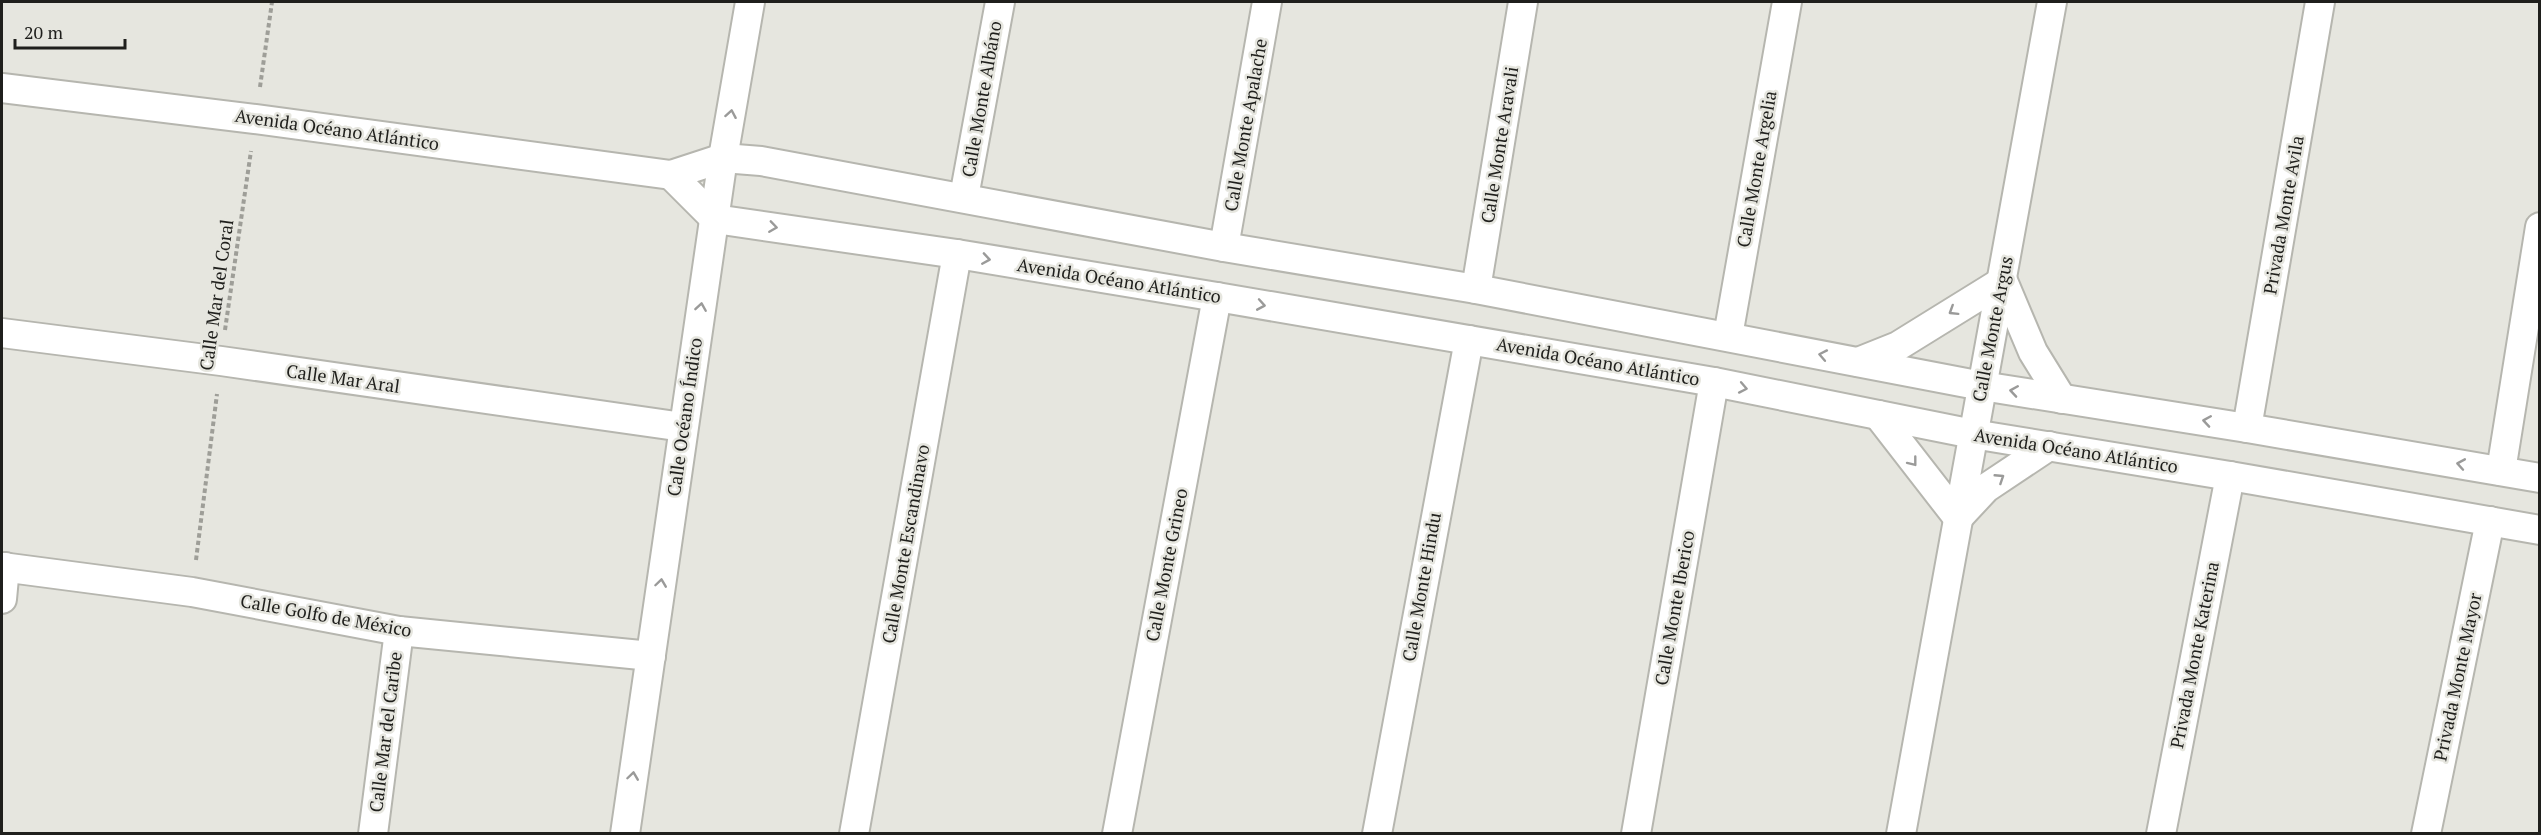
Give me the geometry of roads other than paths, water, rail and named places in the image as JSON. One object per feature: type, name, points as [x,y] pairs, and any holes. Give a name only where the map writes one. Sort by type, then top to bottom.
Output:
[{"type":"street","name":"Calle Océano Índico","points":[[625,834],[723,158],[750,2]]},
{"type":"street","name":"Calle Monte Albáno","points":[[964,197],[1000,2]]},
{"type":"street","name":"Calle Monte Apalache","points":[[1224,248],[1267,2]]},
{"type":"street","name":"Calle Monte Aravali","points":[[1476,289],[1523,2]]},
{"type":"street","name":"Calle Monte Argelia","points":[[1728,336],[1788,2]]},
{"type":"street","name":"Calle Monte Argus","points":[[1901,834],[2052,2]]},
{"type":"street","name":"Privada Monte Avila","points":[[2247,428],[2320,2]]},
{"type":"street","name":"Avenida Océano Atlántico","points":[[2,88],[255,119],[671,175],[723,158],[761,161],[964,197],[1224,248],[1476,289],[1982,386],[2540,478]]},
{"type":"street","points":[[671,175],[715,219]]},
{"type":"street","name":"Avenida Océano Atlántico","points":[[715,219],[957,254],[1217,297],[1714,382],[1973,434],[2540,530]]},
{"type":"street","points":[[2501,471],[2540,227]]},
{"type":"street","name":"Calle Monte Escandinavo","points":[[854,834],[957,254]]},
{"type":"street","points":[[1858,362],[1898,346],[2003,281],[2033,352],[2062,399]]},
{"type":"street","name":"Calle Monte Grineo","points":[[1117,834],[1217,297]]},
{"type":"street","name":"Calle Mar Aral","points":[[2,333],[683,427]]},
{"type":"street","name":"Calle Monte Hindu","points":[[1377,834],[1468,340]]},
{"type":"street","name":"Calle Monte Iberico","points":[[1636,834],[1714,382]]},
{"type":"street","points":[[1878,415],[1958,518],[1986,488],[2049,446]]},
{"type":"street","name":"Privada Monte Katerina","points":[[2161,834],[2230,476]]},
{"type":"street","name":"Privada Monte Mayor","points":[[2426,834],[2490,521]]},
{"type":"street","points":[[2,599],[3,567]]},
{"type":"street","name":"Calle Golfo de México","points":[[3,567],[192,592],[399,631],[651,656]]},
{"type":"street","name":"Calle Mar del Caribe","points":[[374,834],[399,631]]}]
